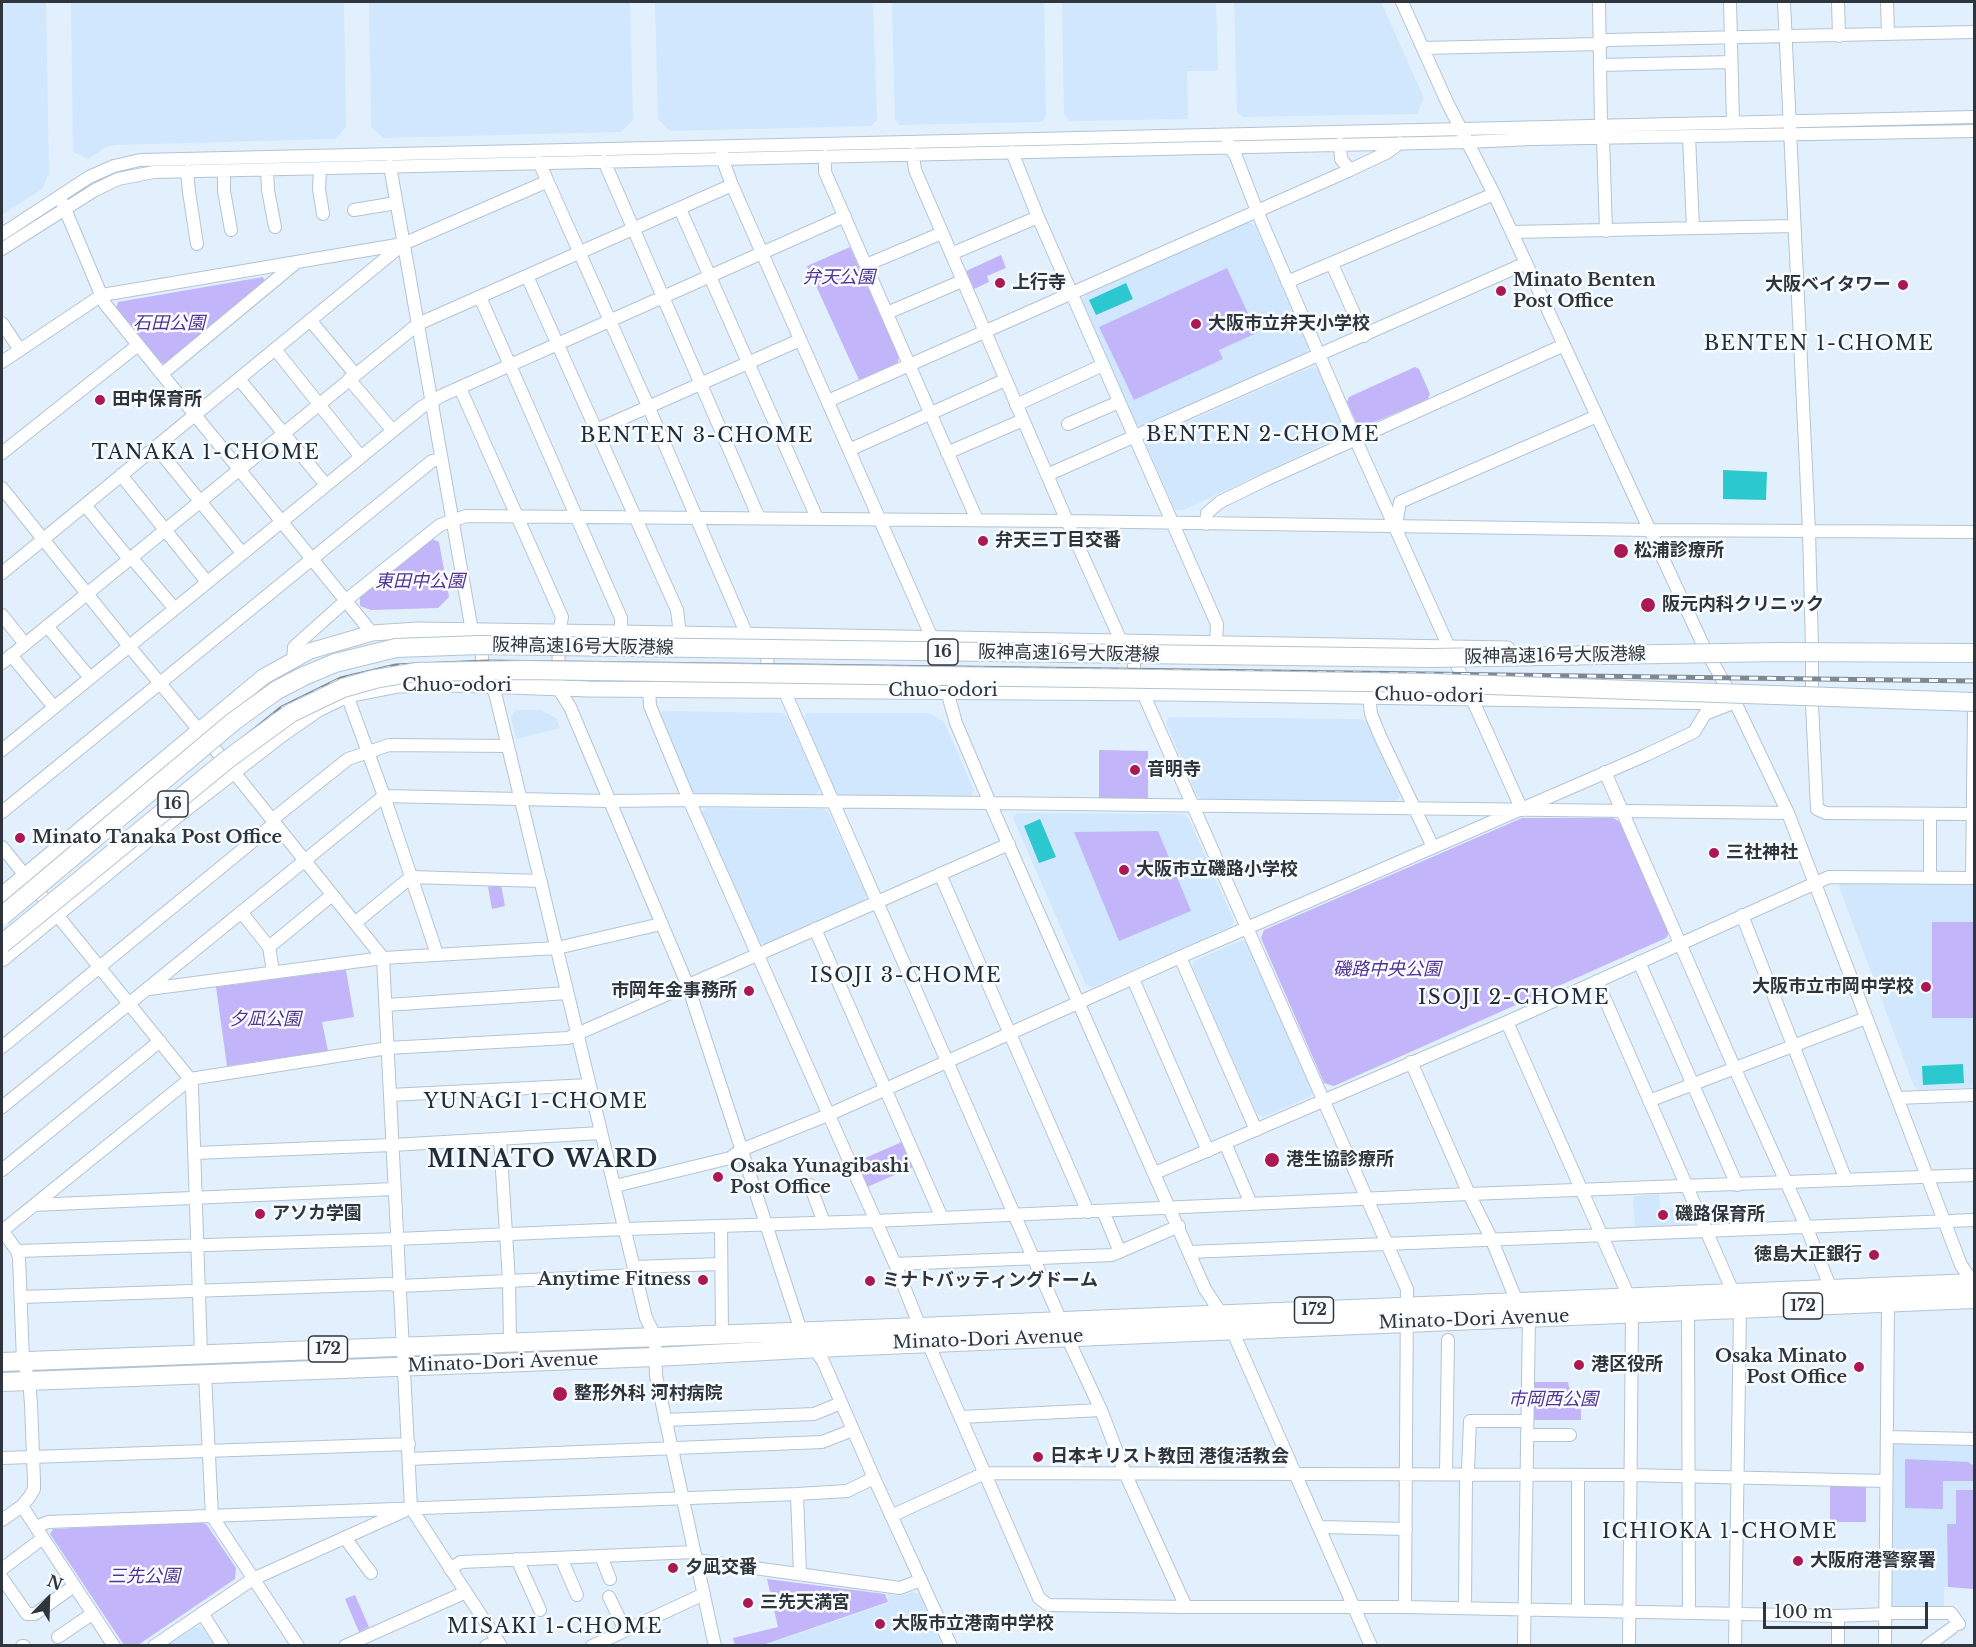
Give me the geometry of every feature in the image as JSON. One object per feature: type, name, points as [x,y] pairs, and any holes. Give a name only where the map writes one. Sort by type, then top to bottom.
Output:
[{"type":"highway","name":"阪神高速16号大阪港線","points":[[2,916],[234,721],[277,690],[335,663],[396,648],[479,645],[1419,658],[1779,652],[1974,653]]},
{"type":"highway","name":"阪神高速16号大阪港線","points":[[2,944],[228,759],[291,713],[320,697],[356,684],[416,672],[524,670],[1408,682],[1974,702]]},
{"type":"highway","name":"Minato-Dori Avenue","points":[[1064,1329],[1221,1314],[1408,1314],[1529,1317],[1630,1305],[1688,1311],[1737,1301],[1832,1289],[1974,1287]]},
{"type":"highway","name":"Minato-Dori Avenue","points":[[2,1382],[656,1357],[814,1348],[924,1335],[1064,1329],[1232,1330],[1517,1302],[1630,1305],[1737,1301],[1888,1302],[1974,1287]]},
{"type":"highway","name":"Minato-Dori Avenue","points":[[2,1362],[801,1331],[924,1335]]},
{"type":"main road","points":[[2,895],[263,677],[310,651],[372,633],[418,630],[621,633],[1448,647],[1583,652],[1974,646]]},
{"type":"main road","name":"Chuo-odori","points":[[2,959],[234,771],[318,709],[347,695],[399,685],[1370,695],[1735,702],[1974,710]]},
{"type":"street","points":[[1402,2],[1512,232],[1705,649],[1735,702],[1788,813],[1961,1265],[1974,1287]]},
{"type":"street","points":[[1599,2],[1606,231]]},
{"type":"street","points":[[1730,2],[1733,122]]},
{"type":"street","points":[[1784,2],[1809,531],[1812,704],[1817,809],[1821,813],[1974,814]]},
{"type":"street","points":[[1838,2],[1839,36]]},
{"type":"street","points":[[1887,2],[1888,34]]},
{"type":"street","points":[[1423,48],[1599,44],[1607,40],[1974,32]]},
{"type":"street","points":[[1600,66],[1731,62]]},
{"type":"street","points":[[2,249],[63,208],[95,190],[131,175],[154,172],[604,161],[722,152],[825,156],[1467,142],[1733,122],[1974,117]]},
{"type":"street","points":[[2,234],[60,195],[102,171],[140,160],[360,155],[722,152],[1228,134],[1461,129],[1602,131],[1689,136],[1974,131]]},
{"type":"street","points":[[1228,134],[1228,147],[1235,154],[1257,211],[1355,438],[1522,810]]},
{"type":"street","points":[[1689,136],[1693,228]]},
{"type":"street","points":[[828,401],[1350,170],[1386,153],[1401,142]]},
{"type":"street","points":[[1340,144],[1341,159],[1350,170]]},
{"type":"street","points":[[722,152],[732,185],[932,638],[956,723],[990,803],[1205,1289],[1232,1330],[1371,1646]]},
{"type":"street","points":[[1012,152],[1071,293],[1217,624],[1216,643]]},
{"type":"street","points":[[913,154],[915,170],[1067,521],[1121,641],[1134,653],[1134,681],[1143,693],[1194,806],[1407,1289],[1405,1607]]},
{"type":"street","points":[[360,155],[390,166]]},
{"type":"street","points":[[825,156],[825,172],[977,520]]},
{"type":"street","points":[[604,161],[759,518]]},
{"type":"street","points":[[539,162],[747,635],[767,649],[768,676],[784,690],[1101,1410],[1125,1473],[1186,1607]]},
{"type":"street","points":[[390,166],[472,631],[481,645],[483,672],[492,685],[508,746],[646,1318],[655,1336],[656,1376],[715,1646]]},
{"type":"street","points":[[320,168],[323,214]]},
{"type":"street","points":[[267,169],[274,227]]},
{"type":"street","points":[[224,170],[224,191],[231,230]]},
{"type":"street","points":[[187,171],[197,244]]},
{"type":"street","points":[[2,362],[102,295],[403,244],[546,182]]},
{"type":"street","points":[[54,707],[6,659],[418,324],[732,185]]},
{"type":"street","points":[[1287,282],[1494,194]]},
{"type":"street","points":[[60,195],[63,208],[105,304],[372,633]]},
{"type":"street","points":[[354,210],[396,203]]},
{"type":"street","points":[[680,209],[817,518]]},
{"type":"street","points":[[2,750],[174,608],[432,402],[845,216]]},
{"type":"street","points":[[951,254],[1038,217]]},
{"type":"street","points":[[1512,232],[1793,226]]},
{"type":"street","points":[[866,265],[942,233]]},
{"type":"street","points":[[2,573],[403,244]]},
{"type":"street","points":[[162,374],[298,261]]},
{"type":"street","points":[[1047,475],[1526,263]]},
{"type":"street","points":[[1332,264],[1365,336]]},
{"type":"street","points":[[527,276],[677,610],[680,634]]},
{"type":"street","points":[[887,313],[962,281]]},
{"type":"street","points":[[480,297],[621,618],[621,633]]},
{"type":"street","points":[[310,320],[393,431]]},
{"type":"street","points":[[2,323],[20,350]]},
{"type":"street","points":[[596,430],[800,340]]},
{"type":"street","points":[[2,453],[138,345]]},
{"type":"street","points":[[1206,524],[1207,513],[1221,502],[1355,438],[1564,345]]},
{"type":"street","points":[[275,349],[361,457]]},
{"type":"street","points":[[1016,405],[1103,365]]},
{"type":"street","points":[[239,379],[326,485]]},
{"type":"street","points":[[849,450],[1005,380]]},
{"type":"street","points":[[460,388],[562,617],[559,633],[558,688],[570,707],[688,986],[801,1331],[823,1361],[951,1646]]},
{"type":"street","points":[[1068,424],[1119,402]]},
{"type":"street","points":[[1396,526],[1400,502],[1597,416]]},
{"type":"street","points":[[947,453],[1023,420]]},
{"type":"street","points":[[156,447],[242,553]]},
{"type":"street","points":[[2,812],[432,461],[441,459]]},
{"type":"street","points":[[121,475],[207,582]]},
{"type":"street","points":[[2,488],[199,732],[234,771],[383,958],[411,1508],[466,1592],[495,1644]]},
{"type":"street","points":[[85,505],[174,608]]},
{"type":"street","points":[[293,660],[294,647],[346,601],[440,525],[466,516],[1974,532]]},
{"type":"street","points":[[2,615],[25,644]]},
{"type":"street","points":[[47,626],[90,678]]},
{"type":"street","points":[[649,689],[650,706],[689,800],[1043,1602],[1054,1606],[1405,1607],[1736,1612],[1838,1616],[1951,1613],[1956,1626],[1927,1646]]},
{"type":"street","points":[[347,695],[437,954]]},
{"type":"street","points":[[1370,695],[1371,714],[1375,725],[1433,847]]},
{"type":"street","points":[[615,1186],[730,1158],[741,1150],[885,1090],[1180,957],[1522,810],[1694,732],[1705,714],[1735,702]]},
{"type":"street","points":[[1155,1173],[1507,1022],[1815,883],[1829,878],[1973,878],[1974,710]]},
{"type":"street","points":[[2,1047],[348,759],[389,745],[508,746]]},
{"type":"street","points":[[1605,772],[1832,1289]]},
{"type":"street","points":[[2,1107],[384,796],[608,801],[990,803],[1788,813]]},
{"type":"street","points":[[1930,815],[1930,878]]},
{"type":"street","points":[[2,1520],[22,1506],[34,1489],[29,1380],[23,1361],[22,1297],[17,1251],[2,1230],[190,1078],[388,1048],[568,1038],[1009,844]]},
{"type":"street","points":[[2,847],[190,1078],[195,1153],[201,1354]]},
{"type":"street","points":[[940,874],[1088,1212]]},
{"type":"street","points":[[355,923],[411,877],[541,881]]},
{"type":"street","points":[[269,947],[332,895]]},
{"type":"street","points":[[241,912],[269,947],[273,972]]},
{"type":"street","points":[[1742,915],[1846,1180]]},
{"type":"street","points":[[148,989],[383,958],[557,948],[661,924]]},
{"type":"street","points":[[815,929],[942,1218]]},
{"type":"street","points":[[1180,957],[1256,1130]]},
{"type":"street","points":[[1639,962],[1737,1185]]},
{"type":"street","points":[[1133,979],[1208,1151]]},
{"type":"street","points":[[1597,981],[1737,1301],[1739,1477],[1735,1646]]},
{"type":"street","points":[[386,1005],[567,993]]},
{"type":"street","points":[[1649,1101],[1866,1018]]},
{"type":"street","points":[[1507,1022],[1630,1305],[1632,1475],[1629,1646]]},
{"type":"street","points":[[2,1170],[160,1041]]},
{"type":"street","points":[[1411,1062],[1517,1302]]},
{"type":"street","points":[[390,1095],[589,1085]]},
{"type":"street","points":[[1897,1098],[1974,1095]]},
{"type":"street","points":[[195,1153],[601,1133]]},
{"type":"street","points":[[500,1138],[509,1281],[510,1341]]},
{"type":"street","points":[[1225,1143],[1251,1204]]},
{"type":"street","points":[[17,1251],[875,1221],[1974,1174]]},
{"type":"street","points":[[810,1185],[824,1223]]},
{"type":"street","points":[[34,1204],[394,1189]]},
{"type":"street","points":[[1103,1211],[1120,1252]]},
{"type":"street","points":[[1190,1252],[1974,1220]]},
{"type":"street","points":[[721,1226],[722,1334]]},
{"type":"street","points":[[895,1264],[1112,1255],[1179,1226]]},
{"type":"street","points":[[22,1297],[509,1281],[721,1264]]},
{"type":"street","points":[[1885,1646],[1888,1302]]},
{"type":"street","points":[[1688,1311],[1689,1612]]},
{"type":"street","points":[[1524,1646],[1529,1317]]},
{"type":"street","points":[[1446,1474],[1448,1341]]},
{"type":"street","points":[[205,1375],[213,1516],[298,1646]]},
{"type":"street","points":[[666,1420],[814,1414],[841,1403]]},
{"type":"street","points":[[961,1418],[1101,1410]]},
{"type":"street","points":[[1465,1608],[1466,1475],[1470,1421],[1527,1421]]},
{"type":"street","points":[[409,1459],[822,1442],[853,1430]]},
{"type":"street","points":[[1527,1435],[1570,1435]]},
{"type":"street","points":[[1887,1437],[1974,1439]]},
{"type":"street","points":[[2,1458],[409,1444]]},
{"type":"street","points":[[891,1516],[985,1473],[1632,1475],[1886,1481]]},
{"type":"street","points":[[1578,1476],[1578,1611]]},
{"type":"street","points":[[36,1527],[48,1522],[797,1494],[847,1491],[874,1478]]},
{"type":"street","points":[[797,1494],[800,1574]]},
{"type":"street","points":[[22,1506],[114,1646]]},
{"type":"street","points":[[154,1646],[253,1579],[411,1508]]},
{"type":"street","points":[[359,1510],[366,1528]]},
{"type":"street","points":[[1320,1527],[1406,1529]]},
{"type":"street","points":[[2,1569],[43,1538]]},
{"type":"street","points":[[345,1538],[371,1573]]},
{"type":"street","points":[[450,1569],[461,1562],[601,1556],[695,1556],[900,1588],[921,1580]]},
{"type":"street","points":[[601,1556],[610,1579]]},
{"type":"street","points":[[561,1558],[577,1595]]},
{"type":"street","points":[[517,1560],[540,1610]]},
{"type":"street","points":[[2,1578],[27,1614],[34,1614],[74,1586]]},
{"type":"street","points":[[345,1646],[466,1592]]},
{"type":"street","points":[[592,1646],[704,1594]]},
{"type":"street","points":[[609,1597],[625,1630]]},
{"type":"street","points":[[202,1613],[223,1646]]},
{"type":"street","points":[[58,1637],[92,1614]]},
{"type":"street","points":[[1838,1616],[1838,1646]]},
{"type":"shaded area","points":[[2,2],[46,2],[49,174],[42,189],[2,215]]},
{"type":"shaded area","points":[[71,2],[344,2],[346,127],[335,139],[115,145],[106,147],[88,159],[73,152]]},
{"type":"shaded area","points":[[369,2],[630,2],[633,120],[621,132],[383,138],[371,127]]},
{"type":"shaded area","points":[[655,2],[873,2],[877,120],[871,126],[670,131],[658,119]]},
{"type":"shaded area","points":[[892,2],[1044,2],[1046,116],[1041,122],[900,125],[895,120]]},
{"type":"shaded area","points":[[1062,2],[1216,2],[1218,71],[1187,71],[1188,119],[1070,121],[1064,115]]},
{"type":"shaded area","points":[[1234,2],[1381,2],[1424,98],[1417,114],[1243,117],[1237,111]]},
{"type":"shaded area","name":"大阪市立弁天小学校","points":[[1248,222],[1255,225],[1309,348],[1306,354],[1143,427],[1136,424],[1082,300],[1085,295]]},
{"type":"shaded area","points":[[1312,367],[1318,369],[1345,430],[1343,435],[1184,510],[1175,510],[1146,444],[1148,439]]},
{"type":"shaded area","points":[[516,710],[541,710],[556,718],[560,728],[516,739],[511,717]]},
{"type":"shaded area","points":[[662,711],[782,713],[787,716],[820,789],[816,795],[698,795],[692,791],[659,717]]},
{"type":"shaded area","points":[[807,713],[929,713],[944,722],[974,790],[971,796],[842,796],[836,793],[804,718]]},
{"type":"shaded area","points":[[1169,717],[1361,719],[1368,723],[1400,796],[1397,801],[1204,800],[1197,796],[1166,723]]},
{"type":"shaded area","points":[[706,808],[824,809],[829,813],[866,894],[864,901],[765,945],[759,942],[702,813]]},
{"type":"shaded area","name":"大阪市立磯路小学校","points":[[1016,813],[1184,814],[1189,819],[1234,921],[1230,927],[1093,987],[1086,985],[1013,818]]},
{"type":"shaded area","name":"大阪市立市岡中学校","points":[[1842,881],[1974,883],[1974,1087],[1919,1090],[1914,1086],[1839,887]]},
{"type":"shaded area","points":[[1242,940],[1248,943],[1312,1092],[1310,1097],[1263,1117],[1257,1114],[1192,966],[1194,961]]},
{"type":"shaded area","name":"磯路保育所","points":[[1659,1194],[1660,1208],[1688,1207],[1694,1222],[1692,1226],[1635,1229],[1633,1196]]},
{"type":"shaded area","points":[[1892,1442],[1974,1443],[1974,1490],[1956,1490],[1956,1524],[1947,1524],[1948,1587],[1944,1587],[1944,1611],[1891,1610]]},
{"type":"shaded area","name":"大阪市立港南中学校","points":[[913,1592],[920,1594],[942,1645],[765,1645],[889,1603],[887,1594],[903,1595]]},
{"type":"shaded area","points":[[196,1627],[203,1629],[214,1645],[168,1645]]},
{"type":"green space","name":"弁天公園","points":[[850,247],[899,357],[897,364],[859,380],[807,266]]},
{"type":"green space","points":[[1001,255],[1006,268],[987,276],[989,282],[974,289],[966,271]]},
{"type":"green space","points":[[1227,268],[1257,333],[1219,350],[1223,359],[1134,400],[1099,327]]},
{"type":"green space","name":"石田公園","points":[[263,277],[266,283],[167,363],[161,363],[116,308],[118,302]]},
{"type":"green space","points":[[1415,367],[1419,369],[1430,394],[1428,399],[1363,427],[1357,424],[1347,402],[1349,397]]},
{"type":"green space","name":"東田中公園","points":[[432,539],[439,542],[449,597],[438,608],[371,610],[360,606],[360,597]]},
{"type":"green space","name":"音明寺","points":[[1099,750],[1148,751],[1148,799],[1099,798]]},
{"type":"green space","name":"磯路中央公園","points":[[1522,818],[1613,818],[1620,822],[1669,933],[1666,938],[1334,1086],[1324,1083],[1261,938],[1264,930]]},
{"type":"green space","points":[[1158,831],[1191,911],[1119,941],[1074,832]]},
{"type":"green space","points":[[501,885],[505,906],[492,909],[488,887]]},
{"type":"green space","points":[[1932,922],[1974,922],[1974,1018],[1932,1018]]},
{"type":"green space","name":"夕凪公園","points":[[346,970],[354,1017],[322,1022],[328,1051],[227,1066],[216,987]]},
{"type":"green space","points":[[904,1141],[915,1166],[867,1187],[856,1162]]},
{"type":"green space","name":"市岡西公園","points":[[1535,1382],[1568,1382],[1569,1387],[1581,1393],[1581,1420],[1534,1420]]},
{"type":"green space","points":[[1905,1459],[1968,1462],[1974,1466],[1974,1481],[1943,1481],[1943,1509],[1905,1508]]},
{"type":"green space","points":[[1830,1485],[1866,1485],[1866,1522],[1830,1522]]},
{"type":"green space","points":[[1956,1490],[1974,1490],[1974,1589],[1948,1587],[1947,1524],[1956,1524]]},
{"type":"green space","name":"三先公園","points":[[201,1522],[207,1525],[236,1568],[235,1579],[138,1645],[124,1645],[50,1534],[53,1529]]},
{"type":"green space","points":[[767,1579],[885,1594],[888,1602],[763,1645],[735,1645],[733,1638],[778,1627]]},
{"type":"green space","points":[[355,1595],[369,1627],[359,1632],[345,1599]]},
{"type":"water","points":[[1126,283],[1133,299],[1096,315],[1089,300]]},
{"type":"water","points":[[1723,470],[1767,472],[1766,500],[1723,499]]},
{"type":"water","points":[[1040,819],[1056,857],[1039,863],[1024,826]]},
{"type":"water","points":[[1963,1064],[1964,1083],[1923,1085],[1922,1066]]},
{"type":"railway","points":[[2,935],[282,708],[341,679],[396,666],[487,662],[1974,681]]},
{"type":"place","name":"上行寺","points":[[1000,283]]},
{"type":"place","name":"大阪ベイタワー","points":[[1903,285]]},
{"type":"place","name":"Minato Benten Post Office","points":[[1501,291]]},
{"type":"place","name":"大阪市立弁天小学校","points":[[1196,324]]},
{"type":"place","name":"田中保育所","points":[[100,400]]},
{"type":"place","name":"弁天三丁目交番","points":[[983,541]]},
{"type":"place","name":"松浦診療所","points":[[1621,551]]},
{"type":"place","name":"阪元内科クリニック","points":[[1648,605]]},
{"type":"place","name":"音明寺","points":[[1135,770]]},
{"type":"place","name":"Minato Tanaka Post Office","points":[[20,838]]},
{"type":"place","name":"三社神社","points":[[1714,853]]},
{"type":"place","name":"大阪市立磯路小学校","points":[[1124,870]]},
{"type":"place","name":"大阪市立市岡中学校","points":[[1926,987]]},
{"type":"place","name":"市岡年金事務所","points":[[749,991]]},
{"type":"place","name":"港生協診療所","points":[[1272,1160]]},
{"type":"place","name":"Osaka Yunagibashi Post Office","points":[[718,1177]]},
{"type":"place","name":"アソカ学園","points":[[260,1214]]},
{"type":"place","name":"磯路保育所","points":[[1663,1215]]},
{"type":"place","name":"徳島大正銀行","points":[[1874,1255]]},
{"type":"place","name":"Anytime Fitness","points":[[703,1280]]},
{"type":"place","name":"ミナトバッティングドーム","points":[[870,1281]]},
{"type":"place","name":"港区役所","points":[[1579,1365]]},
{"type":"place","name":"Osaka Minato Post Office","points":[[1859,1367]]},
{"type":"place","name":"整形外科 河村病院","points":[[560,1394]]},
{"type":"place","name":"日本キリスト教団 港復活教会","points":[[1038,1457]]},
{"type":"place","name":"大阪府港警察署","points":[[1798,1561]]},
{"type":"place","name":"夕凪交番","points":[[673,1568]]},
{"type":"place","name":"三先天満宮","points":[[748,1603]]},
{"type":"place","name":"大阪市立港南中学校","points":[[880,1624]]},
{"type":"district","name":"BENTEN 1-CHOME","points":[[1819,344]]},
{"type":"district","name":"BENTEN 2-CHOME","points":[[1263,435]]},
{"type":"district","name":"BENTEN 3-CHOME","points":[[697,436]]},
{"type":"district","name":"TANAKA 1-CHOME","points":[[206,453]]},
{"type":"district","name":"ISOJI 3-CHOME","points":[[906,976]]},
{"type":"district","name":"ISOJI 2-CHOME","points":[[1514,998]]},
{"type":"district","name":"YUNAGI 1-CHOME","points":[[536,1102]]},
{"type":"district","name":"MINATO WARD","points":[[543,1160]]},
{"type":"district","name":"ICHIOKA 1-CHOME","points":[[1720,1532]]},
{"type":"district","name":"MISAKI 1-CHOME","points":[[555,1627]]}]
